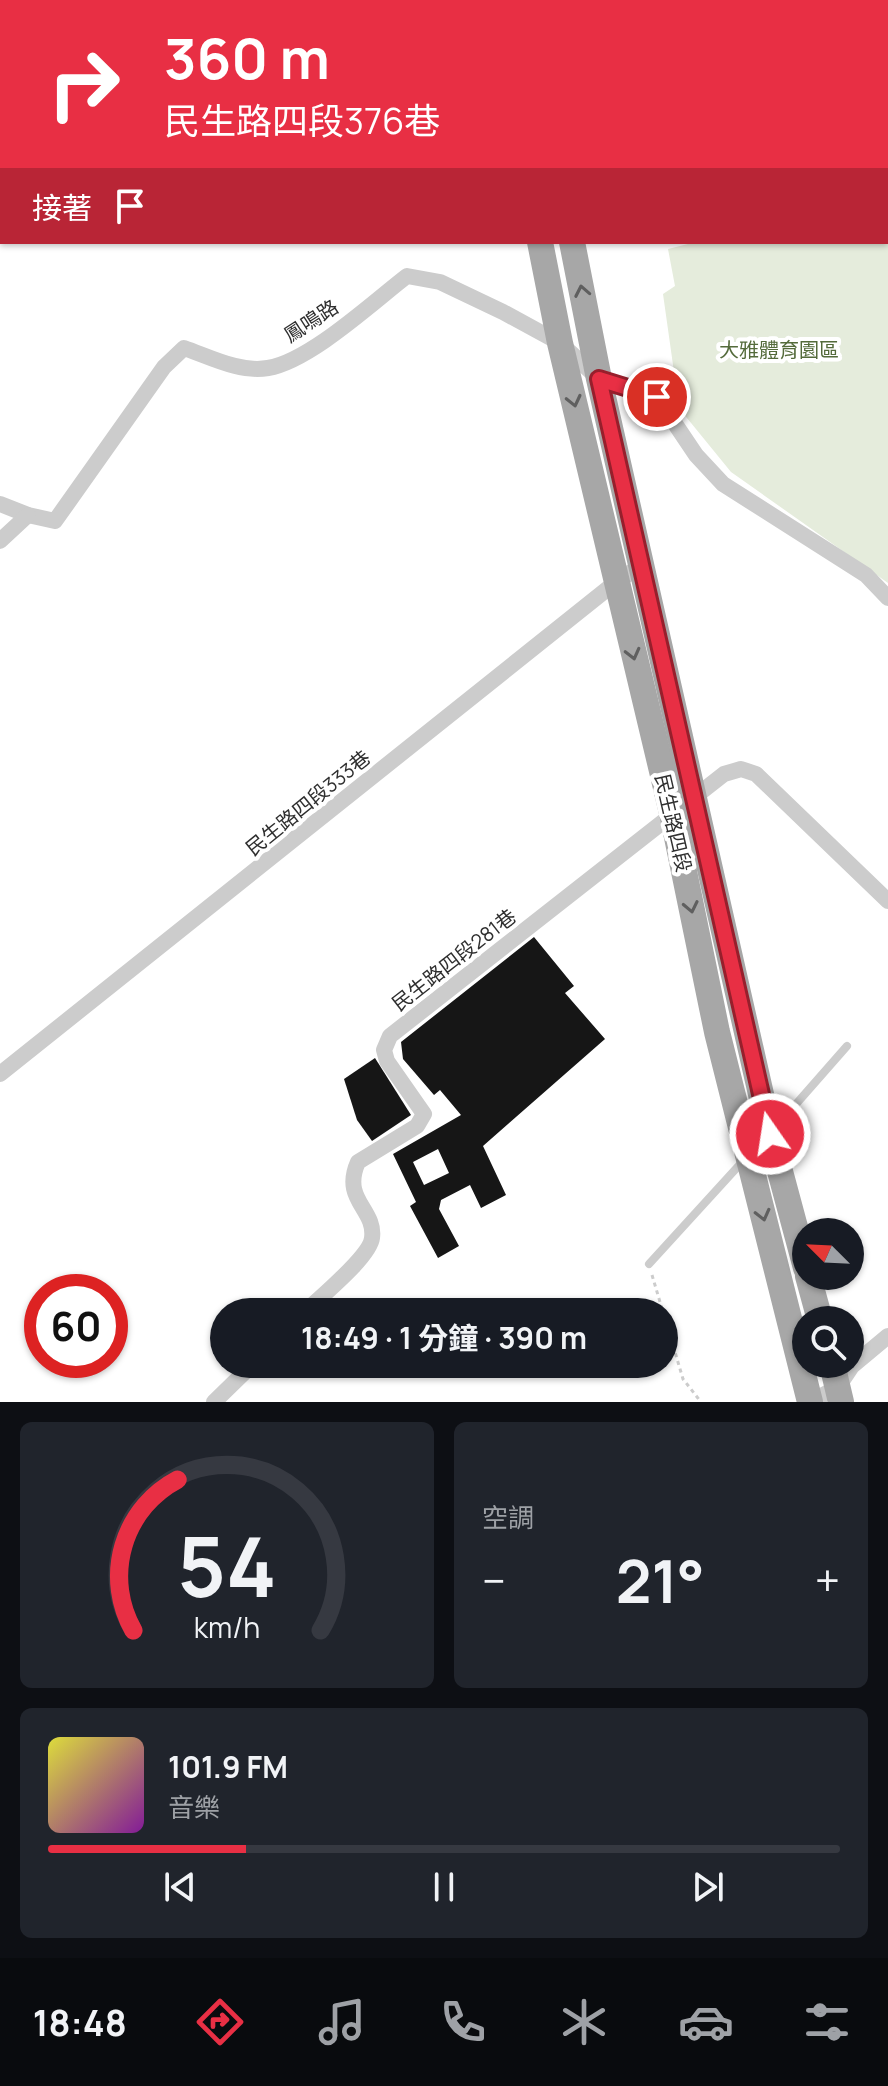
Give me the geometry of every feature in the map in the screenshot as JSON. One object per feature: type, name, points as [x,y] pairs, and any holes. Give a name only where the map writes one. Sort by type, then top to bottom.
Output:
[{"type":"main road","name":"民生路四段","points":[[540,244],[560,343],[672,813],[717,1032],[810,1402]]},
{"type":"main road","name":"民生路四段","points":[[572,244],[599,379],[770,1134],[793,1218]]},
{"type":"street","name":"鳳鳴路","points":[[0,504],[55,521],[164,367],[184,348],[230,365],[267,368],[298,356],[346,324],[407,276],[440,282],[560,343],[599,379]]},
{"type":"street","points":[[599,379],[657,397],[696,455],[723,484],[866,575],[888,598]]},
{"type":"street","points":[[0,541],[28,515]]},
{"type":"street","name":"民生路四段333巷","points":[[0,1074],[616,582],[642,565]]},
{"type":"street","points":[[672,813],[724,774],[741,769],[756,774],[888,901]]},
{"type":"street","name":"民生路四段281巷","points":[[319,1298],[362,1255],[372,1240],[371,1227],[352,1186],[358,1162],[417,1126],[424,1114],[387,1061],[384,1050],[390,1036],[672,813]]},
{"type":"street","points":[[810,1402],[837,1384],[852,1366],[888,1336]]},
{"type":"street","points":[[214,1402],[239,1378]]},
{"type":"lane","points":[[649,1264],[847,1046]]},
{"type":"path","points":[[649,1264],[659,1298]]},
{"type":"path","points":[[678,1362],[683,1379],[701,1402]]},
{"type":"green space","name":"大雅體育園區","points":[[688,244],[888,244],[888,583],[731,472],[656,380],[674,372],[663,294],[675,286],[668,249]]},
{"type":"building","points":[[534,937],[574,986],[565,993],[605,1039],[483,1146],[506,1195],[481,1208],[470,1185],[441,1200],[439,1209],[459,1246],[438,1258],[410,1206],[416,1202],[393,1154],[461,1115],[440,1090],[434,1095],[403,1059],[401,1042]],"holes":[[[438,1149],[449,1173],[424,1185],[413,1162]]]},
{"type":"building","points":[[375,1058],[411,1115],[372,1141],[357,1120],[344,1079]]},
{"type":"route","points":[[657,397],[599,379],[770,1134]]}]
